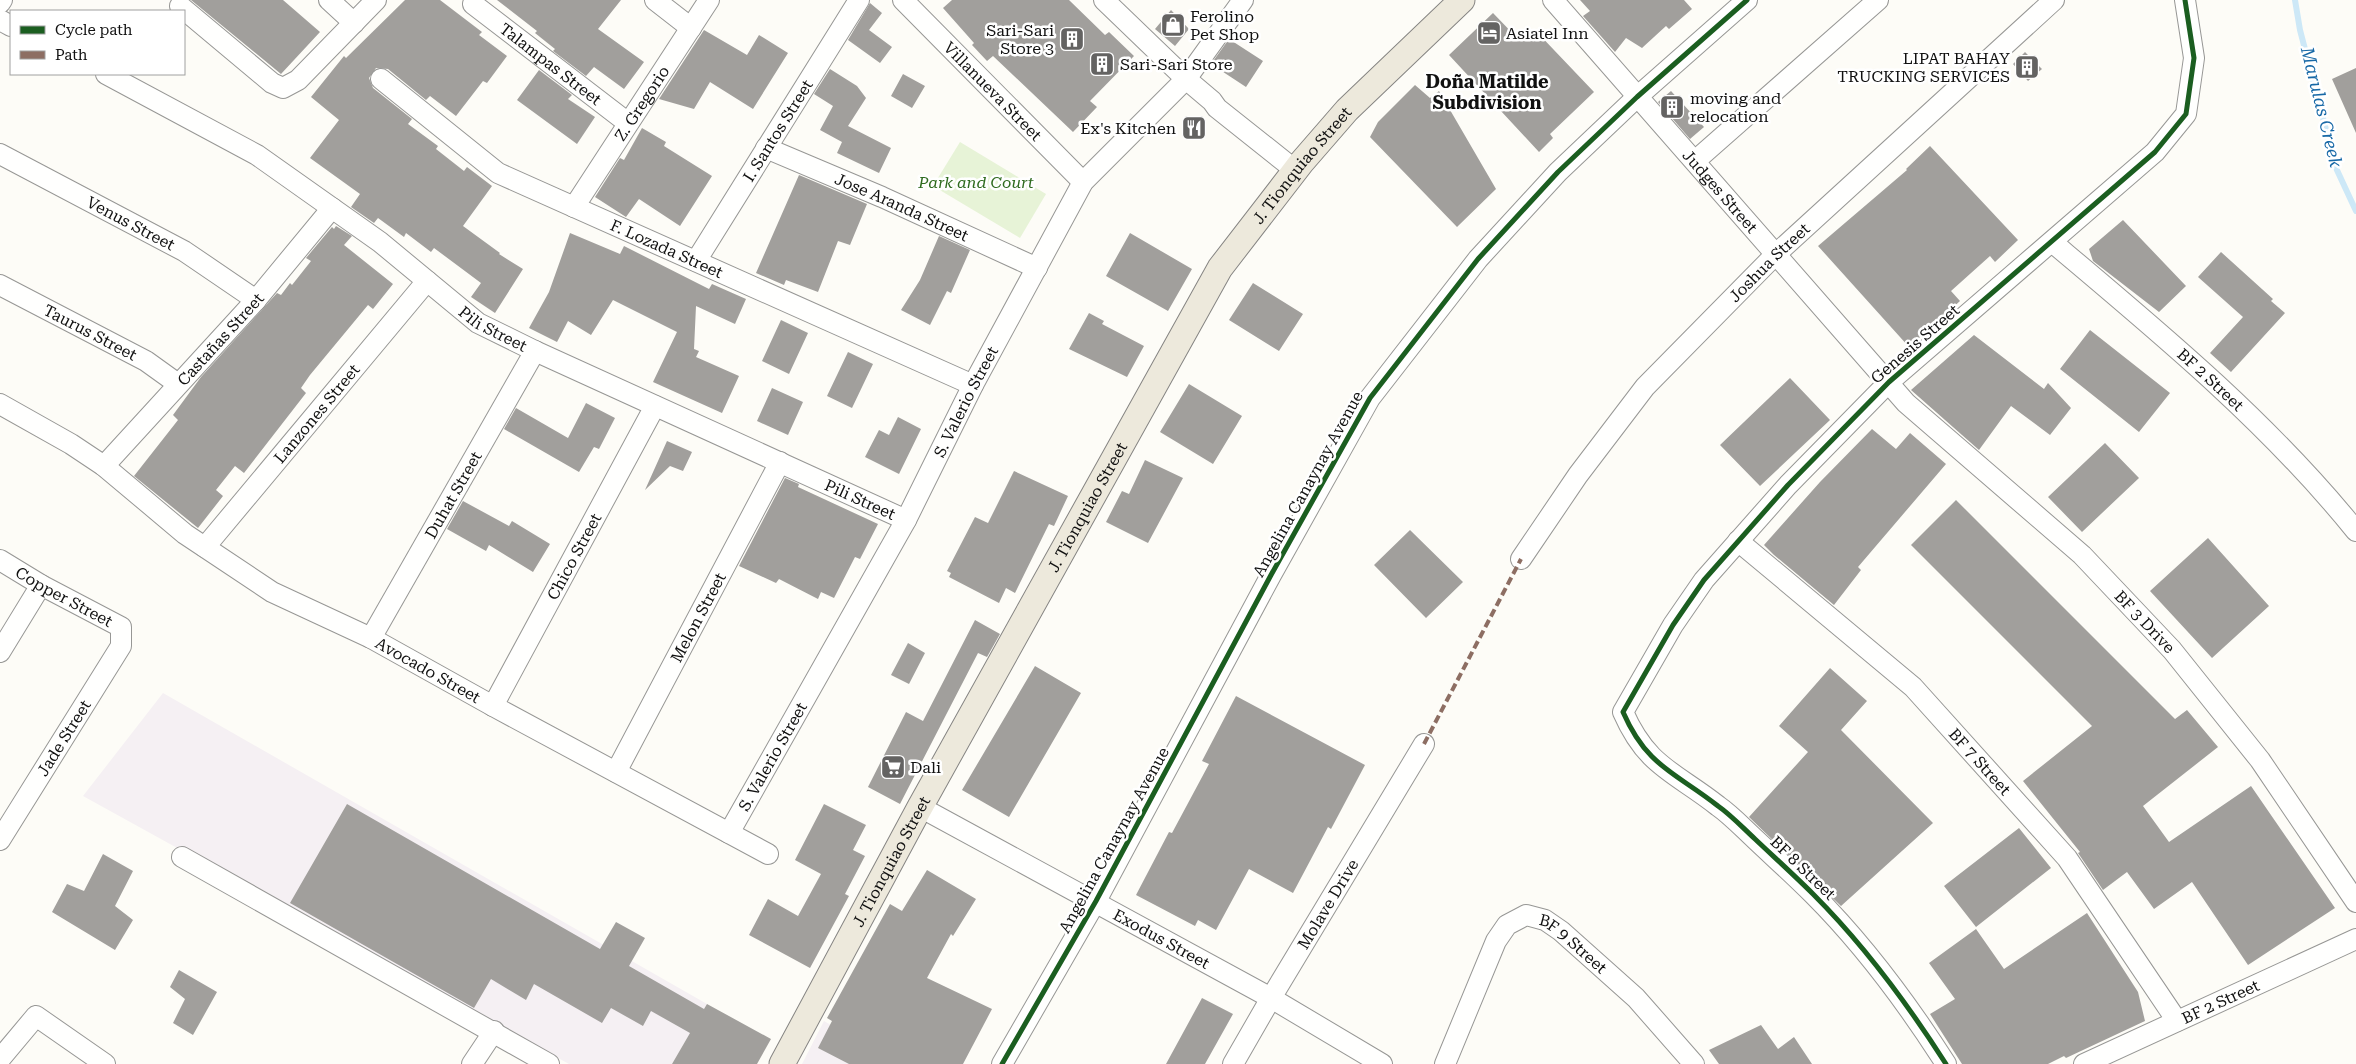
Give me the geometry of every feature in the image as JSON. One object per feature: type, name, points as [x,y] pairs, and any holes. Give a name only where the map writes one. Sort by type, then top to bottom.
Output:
[{"type":"main road","name":"J. Tionquiao Street","points":[[782,1064],[920,807],[1220,268],[1298,166],[1348,110],[1462,0]]},
{"type":"street","points":[[329,0],[354,23]]},
{"type":"street","points":[[185,10],[272,83],[283,88],[298,80],[376,0]]},
{"type":"street","points":[[655,0],[691,28]]},
{"type":"street","name":"Z. Gregorio","points":[[574,207],[709,0]]},
{"type":"street","name":"I. Santos Street","points":[[696,261],[859,0]]},
{"type":"street","name":"Villanueva Street","points":[[903,0],[1083,182]]},
{"type":"street","points":[[1104,0],[1186,79],[1212,101],[1217,108],[1298,166]]},
{"type":"street","name":"S. Valerio Street","points":[[729,833],[906,520],[973,385],[1083,182],[1186,79],[1243,0]]},
{"type":"street","name":"Judges Street","points":[[1553,0],[1889,382]]},
{"type":"street","name":"Angelina Canaynay Avenue","points":[[1002,1064],[1096,902],[1271,575],[1370,398],[1478,259],[1558,172],[1637,97],[1747,0]]},
{"type":"street","points":[[1695,161],[1878,0]]},
{"type":"street","name":"Joshua Street","points":[[1521,559],[1578,475],[1645,387],[1776,254],[2054,0]]},
{"type":"street","name":"Genesis Street","points":[[1623,712],[1678,617],[1704,580],[1788,485],[1889,382],[2156,152],[2186,114],[2194,58],[2185,0]]},
{"type":"street","name":"Talampas Street","points":[[473,4],[628,123]]},
{"type":"street","name":"Pili Street","points":[[114,75],[257,155],[380,242],[478,323],[535,351],[906,520]]},
{"type":"street","name":"F. Lozada Street","points":[[381,79],[498,173],[973,385]]},
{"type":"street","name":"Jose Aranda Street","points":[[766,148],[882,197],[1037,268]]},
{"type":"street","name":"Venus Street","points":[[0,154],[184,251],[256,300]]},
{"type":"street","name":"Castañas Street","points":[[104,466],[256,300],[332,208]]},
{"type":"street","name":"BF 2 Street","points":[[2052,242],[2165,338],[2268,434],[2356,531]]},
{"type":"street","name":"Lanzones Street","points":[[205,547],[427,281]]},
{"type":"street","name":"Taurus Street","points":[[0,285],[146,361],[178,384]]},
{"type":"street","name":"Duhat Street","points":[[371,638],[535,351]]},
{"type":"street","name":"BF 3 Drive","points":[[1889,382],[1920,416],[2082,555],[2172,650],[2260,760],[2356,902]]},
{"type":"street","name":"Avocado Street","points":[[0,404],[71,444],[104,466],[185,534],[272,592],[371,638],[768,854]]},
{"type":"street","name":"Chico Street","points":[[493,706],[655,406]]},
{"type":"street","name":"Melon Street","points":[[616,772],[780,462]]},
{"type":"street","name":"BF 7 Street","points":[[1738,541],[1913,687],[2067,858],[2177,1020]]},
{"type":"street","name":"Copper Street","points":[[0,560],[41,585],[122,627],[123,635]]},
{"type":"street","points":[[0,652],[41,585]]},
{"type":"street","name":"Jade Street","points":[[0,840],[121,646],[123,635]]},
{"type":"street","name":"BF 8 Street","points":[[1623,712],[1633,734],[1645,750],[1670,774],[1719,806],[1813,894],[1853,937],[1914,1014],[1946,1064]]},
{"type":"street","name":"Molave Drive","points":[[1233,1064],[1424,744]]},
{"type":"street","name":"Exodus Street","points":[[920,807],[1271,998],[1382,1064]]},
{"type":"street","points":[[182,857],[494,1031],[549,1064]]},
{"type":"street","name":"BF 9 Street","points":[[1445,1064],[1496,941],[1507,925],[1526,915],[1545,920],[1636,998],[1694,1064]]},
{"type":"street","name":"BF 2 Street","points":[[2084,1064],[2356,939]]},
{"type":"street","points":[[0,1059],[36,1016],[105,1064]]},
{"type":"street","points":[[472,1064],[494,1031]]},
{"type":"shaded area","points":[[163,693],[707,1004],[672,1064],[569,1064],[83,796]]},
{"type":"shaded area","points":[[824,1021],[898,1064],[802,1064]]},
{"type":"green space","name":"Park and Court","points":[[960,142],[1046,194],[1020,238],[933,186]]},
{"type":"building","points":[[191,0],[283,0],[320,32],[281,74]]},
{"type":"building","points":[[405,0],[440,0],[482,32],[479,35],[507,56],[487,83],[483,81],[456,116],[430,96],[426,100],[388,69],[376,68],[369,78],[373,88],[412,119],[408,124],[438,146],[436,149],[464,171],[467,167],[492,186],[463,226],[499,254],[523,269],[495,313],[471,297],[481,283],[434,248],[431,252],[406,233],[404,237],[378,218],[374,223],[351,207],[360,194],[310,158],[339,120],[311,97],[344,56],[346,58]]},
{"type":"building","points":[[497,0],[621,0],[598,29],[644,62],[624,89],[594,67],[586,76],[553,51],[555,49],[535,33],[537,31]]},
{"type":"building","points":[[952,0],[1069,0],[1105,35],[1109,32],[1134,56],[1090,101],[1097,107],[1073,132],[993,56],[987,61],[972,45],[974,43],[943,8]]},
{"type":"building","points":[[1580,0],[1684,0],[1692,9],[1669,29],[1666,26],[1642,48],[1626,38],[1615,52],[1583,16],[1590,11]]},
{"type":"building","points":[[870,3],[882,13],[869,30],[892,47],[880,63],[848,40]]},
{"type":"building","name":"Ferolino Pet Shop","points":[[1171,10],[1189,29],[1175,46],[1155,29]]},
{"type":"building","points":[[1493,13],[1520,41],[1534,29],[1594,92],[1550,134],[1553,138],[1539,152],[1449,55]]},
{"type":"building","points":[[704,30],[747,55],[759,35],[788,53],[753,109],[710,82],[694,109],[659,99]]},
{"type":"building","points":[[1229,39],[1263,61],[1246,87],[1211,64]]},
{"type":"building","name":"LIPAT BAHAY TRUCKING SERVICES","points":[[2025,52],[2042,69],[2028,81],[2013,64]]},
{"type":"building","points":[[2356,68],[2356,133],[2332,79]]},
{"type":"building","points":[[830,69],[857,86],[866,98],[848,126],[891,148],[879,173],[837,153],[842,142],[820,130],[833,106],[814,94]]},
{"type":"building","points":[[539,70],[572,95],[568,99],[595,117],[577,144],[517,100]]},
{"type":"building","points":[[903,74],[925,86],[912,108],[891,96]]},
{"type":"building","points":[[1415,85],[1430,98],[1439,91],[1496,189],[1457,227],[1370,137],[1378,122]]},
{"type":"building","points":[[1671,91],[1704,127],[1690,139],[1658,102]]},
{"type":"building","points":[[642,128],[666,142],[664,146],[712,176],[680,226],[639,199],[626,217],[595,197],[620,158],[624,160]]},
{"type":"building","points":[[1930,146],[2018,240],[1995,262],[1990,256],[1951,291],[1960,301],[1909,347],[1818,246],[1907,170]]},
{"type":"building","points":[[799,175],[867,204],[850,245],[838,241],[818,292],[786,280],[784,285],[756,273]]},
{"type":"building","points":[[2123,220],[2186,286],[2159,312],[2093,261],[2089,249]]},
{"type":"building","points":[[336,226],[352,236],[344,245],[393,284],[373,309],[368,305],[310,375],[301,388],[306,393],[244,473],[235,466],[216,490],[223,496],[198,528],[134,476],[178,420],[173,415],[201,377],[277,293],[281,295],[290,283],[292,285],[311,261],[306,258],[332,227],[334,229]]},
{"type":"building","points":[[570,233],[620,254],[624,246],[709,289],[712,284],[746,299],[735,324],[696,306],[694,349],[699,351],[696,357],[739,376],[722,413],[653,382],[677,332],[613,300],[591,335],[568,321],[557,342],[529,328],[549,292]]},
{"type":"building","points":[[1130,233],[1192,269],[1168,311],[1106,276]]},
{"type":"building","points":[[939,236],[970,250],[951,293],[947,291],[930,325],[901,310],[920,280]]},
{"type":"building","points":[[2221,252],[2273,299],[2271,301],[2285,313],[2231,372],[2210,353],[2243,317],[2198,277]]},
{"type":"building","points":[[1253,283],[1303,314],[1279,351],[1229,320]]},
{"type":"building","points":[[1089,313],[1104,321],[1102,324],[1144,346],[1127,377],[1069,349]]},
{"type":"building","points":[[781,320],[808,333],[789,374],[762,361]]},
{"type":"building","points":[[2090,330],[2170,393],[2139,432],[2060,369]]},
{"type":"building","points":[[1974,335],[2044,389],[2048,383],[2071,408],[2050,435],[2011,406],[1979,450],[1911,390]]},
{"type":"building","points":[[848,352],[873,364],[852,408],[827,396]]},
{"type":"building","points":[[1790,378],[1830,420],[1760,486],[1720,445]]},
{"type":"building","points":[[1189,384],[1242,416],[1213,464],[1160,432]]},
{"type":"building","points":[[772,388],[803,402],[788,435],[757,421]]},
{"type":"building","points":[[586,403],[615,418],[599,449],[594,447],[579,472],[504,429],[516,408],[568,438]]},
{"type":"building","points":[[898,417],[921,429],[899,474],[865,457],[879,430],[889,435]]},
{"type":"building","points":[[1872,429],[1896,449],[1910,433],[1946,464],[1858,567],[1861,570],[1834,605],[1764,545],[1820,482]]},
{"type":"building","points":[[667,441],[692,452],[683,471],[670,466],[645,490]]},
{"type":"building","points":[[2105,443],[2139,478],[2082,532],[2048,497]]},
{"type":"building","points":[[1145,460],[1183,478],[1148,543],[1106,522],[1122,491],[1129,494]]},
{"type":"building","points":[[1014,471],[1068,496],[1054,526],[1049,524],[1015,593],[1006,588],[999,603],[949,577],[951,573],[947,571],[975,517],[988,523]]},
{"type":"building","points":[[785,478],[799,484],[798,487],[878,524],[860,559],[855,557],[834,598],[821,592],[818,599],[779,579],[776,583],[739,566]]},
{"type":"building","points":[[1956,500],[2175,719],[2187,710],[2218,747],[2143,806],[2169,842],[2251,786],[2335,908],[2248,965],[2192,882],[2154,909],[2127,872],[2103,890],[2078,853],[2080,852],[2023,781],[2092,726],[1911,545]]},
{"type":"building","points":[[463,501],[509,526],[512,521],[550,544],[533,572],[489,545],[486,551],[447,529]]},
{"type":"building","points":[[1410,530],[1463,582],[1426,618],[1374,565]]},
{"type":"building","points":[[2208,538],[2269,606],[2212,658],[2150,591]]},
{"type":"building","points":[[975,620],[1000,634],[987,657],[978,653],[900,804],[868,787],[906,712],[923,721]]},
{"type":"building","points":[[908,643],[925,653],[909,684],[891,675]]},
{"type":"building","points":[[1035,666],[1081,693],[1009,817],[962,790]]},
{"type":"building","points":[[1830,668],[1867,701],[1841,730],[1933,823],[1841,906],[1749,817],[1808,752],[1779,726]]},
{"type":"building","points":[[1236,696],[1365,765],[1331,829],[1328,827],[1293,893],[1249,869],[1216,930],[1198,920],[1195,926],[1136,895],[1169,832],[1172,833],[1209,764],[1202,761]]},
{"type":"building","points":[[347,804],[600,949],[616,922],[645,938],[629,966],[704,1009],[707,1004],[771,1039],[757,1064],[672,1064],[690,1033],[651,1011],[643,1026],[611,1008],[602,1023],[534,984],[526,1000],[491,979],[474,1008],[290,903]]},
{"type":"building","points":[[824,804],[866,825],[853,850],[865,856],[845,894],[849,896],[810,968],[749,935],[768,899],[798,916],[821,874],[795,860]]},
{"type":"building","points":[[2019,828],[2051,868],[1976,927],[1944,886]]},
{"type":"building","points":[[103,854],[133,871],[115,906],[133,920],[115,950],[52,912],[67,884],[84,891]]},
{"type":"building","points":[[927,870],[976,899],[953,936],[951,934],[927,978],[992,1009],[963,1064],[849,1064],[818,1048],[832,1021],[827,1018],[890,904],[902,911]]},
{"type":"building","points":[[2087,913],[2138,992],[2145,1021],[2066,1058],[2064,1056],[2048,1064],[1962,1064],[1930,1014],[1955,999],[1929,963],[1976,929],[2004,969]]},
{"type":"building","points":[[179,970],[217,992],[193,1035],[173,1023],[185,999],[170,987]]},
{"type":"building","points":[[1202,998],[1233,1014],[1205,1064],[1166,1064]]},
{"type":"building","points":[[1761,1025],[1778,1049],[1794,1037],[1812,1064],[1719,1064],[1709,1050]]},
{"type":"waterway","name":"Marulas Creek","points":[[2295,0],[2300,30],[2336,168],[2356,211]]},
{"type":"marked path","points":[[1424,744],[1521,559]]},
{"type":"cycle path","points":[[1002,1064],[1096,901],[1271,575],[1370,398],[1478,259],[1558,172],[1637,97],[1747,0]]},
{"type":"cycle path","points":[[1946,1064],[1884,975],[1832,913],[1728,813],[1675,776],[1652,757],[1632,730],[1623,712],[1673,625],[1704,580],[1788,485],[1889,382],[2155,152],[2186,114],[2194,58],[2185,0]]},
{"type":"place","name":"Ferolino Pet Shop","points":[[1173,25]]},
{"type":"place","name":"Asiatel Inn","points":[[1489,33]]},
{"type":"place","name":"Sari-Sari Store 3","points":[[1072,39]]},
{"type":"place","name":"Sari-Sari Store","points":[[1102,64]]},
{"type":"place","name":"LIPAT BAHAY TRUCKING SERVICES","points":[[2027,67]]},
{"type":"place","name":"moving and relocation","points":[[1672,107]]},
{"type":"place","name":"Ex's Kitchen","points":[[1194,128]]},
{"type":"place","name":"Dali","points":[[893,767]]},
{"type":"district","name":"Doña Matilde Subdivision","points":[[1487,91]]}]
